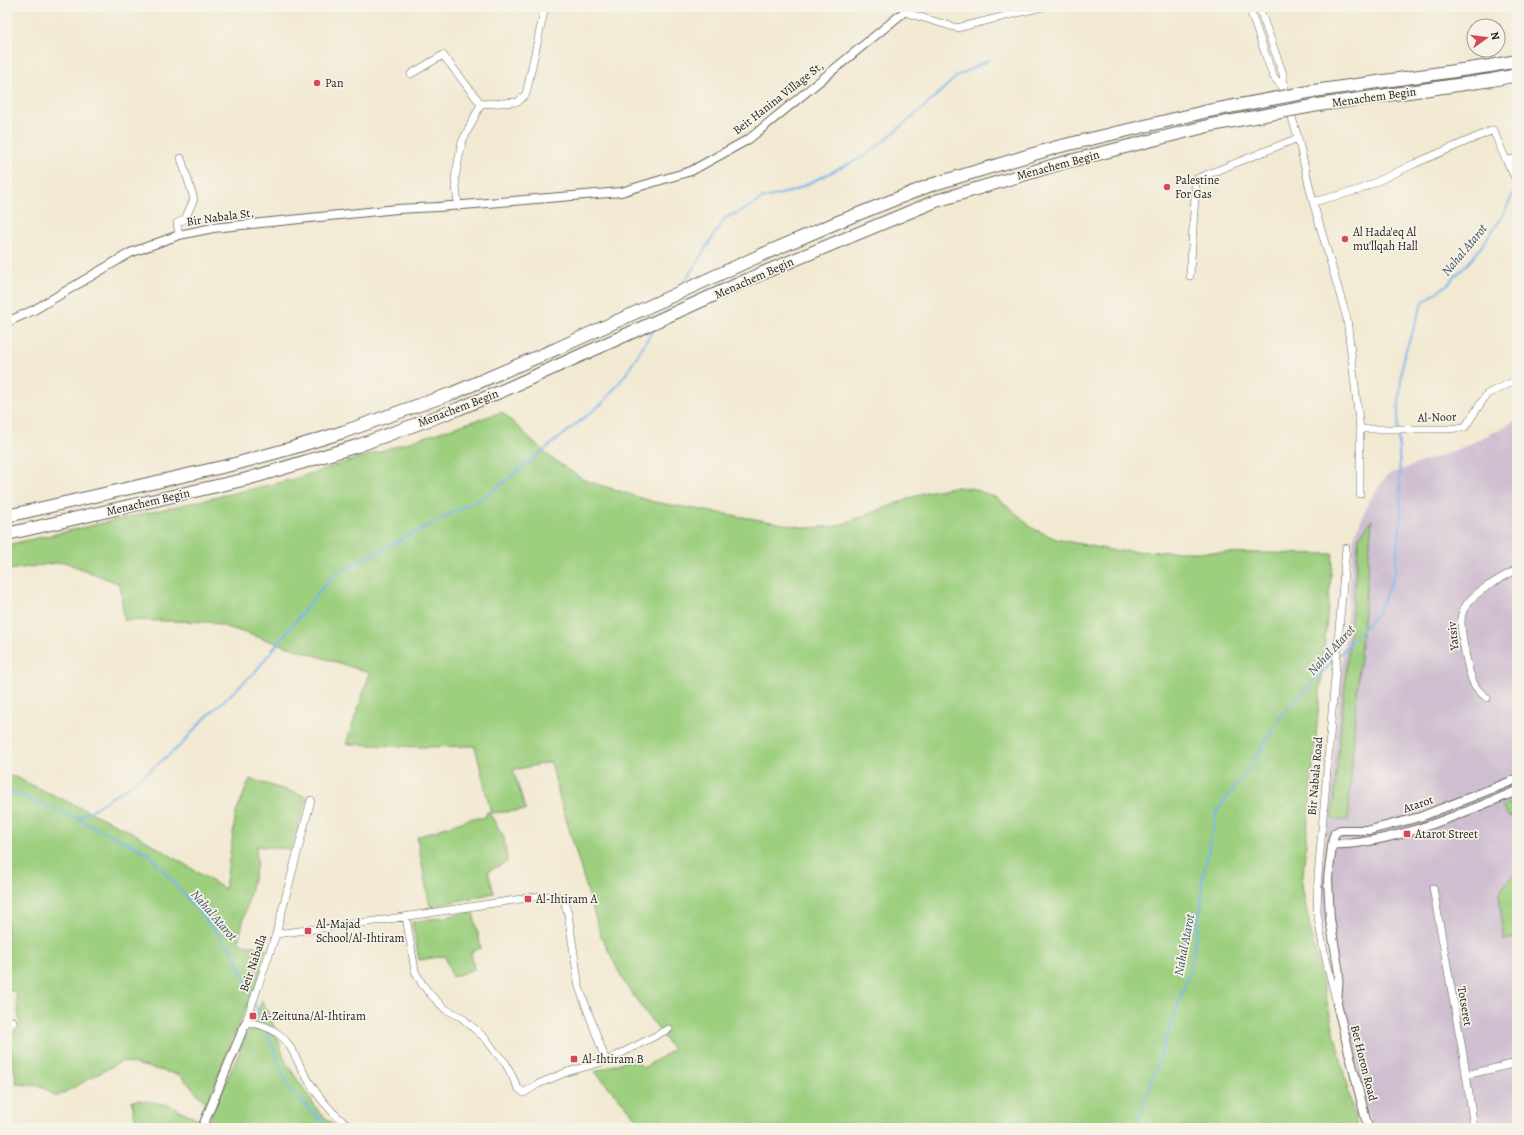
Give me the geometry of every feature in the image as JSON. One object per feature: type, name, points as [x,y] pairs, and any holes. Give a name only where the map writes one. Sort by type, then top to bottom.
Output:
[{"type":"highway","name":"Menachem Begin","points":[[7,516],[235,464],[343,432],[453,393],[556,349],[759,256],[838,222],[931,185],[1058,147],[1208,111],[1314,91],[1490,66],[1517,60]]},
{"type":"highway","name":"Menachem Begin","points":[[7,534],[246,479],[358,446],[502,391],[765,272],[936,201],[1062,163],[1212,125],[1318,105],[1492,80],[1517,75]]},
{"type":"street","points":[[481,104],[518,102],[526,94],[545,7]]},
{"type":"street","points":[[906,10],[957,28],[1042,7]]},
{"type":"street","points":[[1249,7],[1273,76],[1284,90]]},
{"type":"street","points":[[1259,7],[1283,74],[1284,90],[1347,319],[1360,429],[1360,494]]},
{"type":"street","name":"Beit Hanina Village St,","points":[[458,205],[621,192],[691,171],[749,139],[906,10]]},
{"type":"street","points":[[411,74],[443,55],[481,104]]},
{"type":"street","points":[[458,205],[455,178],[462,142],[481,104]]},
{"type":"street","points":[[1314,202],[1359,190],[1416,163],[1493,130],[1517,181]]},
{"type":"street","points":[[1190,276],[1196,179],[1298,138]]},
{"type":"street","points":[[179,235],[177,223],[186,219],[194,199],[181,158]]},
{"type":"street","points":[[1506,160],[1517,159]]},
{"type":"street","name":"Bir Nabala St,","points":[[7,322],[34,310],[130,253],[179,235],[221,227],[397,209],[458,205]]},
{"type":"street","name":"Al-Noor","points":[[1360,429],[1448,429],[1465,427],[1487,394],[1517,380]]},
{"type":"street","name":"Bir Nabala Road","points":[[1337,1004],[1323,947],[1318,919],[1318,876],[1346,548]]},
{"type":"street","name":"Yatsiv","points":[[1487,698],[1478,690],[1472,680],[1466,656],[1461,622],[1462,614],[1466,604],[1517,569]]},
{"type":"street","name":"Atarot","points":[[1337,1004],[1339,973],[1330,919],[1328,878],[1333,838],[1335,833],[1340,830],[1370,830],[1413,819],[1517,779]]},
{"type":"street","name":"Atarot","points":[[1333,844],[1346,845],[1423,828],[1517,791]]},
{"type":"street","name":"Beir Naballa","points":[[202,1128],[246,1022],[276,934],[311,800]]},
{"type":"street","name":"Totseret","points":[[1433,888],[1474,1128]]},
{"type":"street","points":[[276,934],[406,917],[541,896],[563,897],[568,914],[579,987],[606,1061]]},
{"type":"street","points":[[406,917],[415,971],[422,984],[445,1009],[461,1017],[486,1039],[505,1062],[518,1088],[524,1093],[538,1084],[567,1072],[606,1061],[669,1029]]},
{"type":"street","name":"Bet Horon Road","points":[[1337,1004],[1368,1128]]},
{"type":"street","points":[[246,1022],[270,1028],[279,1033],[285,1040],[316,1092],[340,1120],[352,1128]]},
{"type":"street","points":[[1466,1075],[1517,1063]]},
{"type":"shaded area","points":[[1517,417],[1517,1128],[1371,1128],[1320,907],[1354,537],[1369,501],[1387,475],[1464,447],[1512,423]]},
{"type":"green space","points":[[502,412],[551,458],[584,480],[654,502],[808,528],[837,526],[926,492],[954,487],[971,488],[997,498],[1032,528],[1056,539],[1115,551],[1333,554],[1302,885],[1312,939],[1357,1128],[646,1128],[595,1072],[634,1058],[643,1068],[673,1050],[625,984],[601,936],[560,799],[551,762],[513,770],[526,810],[491,813],[475,746],[420,747],[346,744],[370,673],[211,622],[124,620],[120,584],[64,562],[8,570],[7,575],[7,545],[291,480]]},
{"type":"green space","points":[[1372,520],[1357,690],[1348,821],[1332,819],[1359,538]]},
{"type":"green space","points":[[7,776],[15,777],[132,832],[225,889],[236,812],[250,779],[308,797],[290,849],[256,846],[257,863],[238,943],[267,949],[256,986],[236,1030],[207,1104],[180,1075],[122,1061],[56,1097],[41,1086],[17,1084],[8,1036],[20,1026],[16,993],[7,988]]},
{"type":"green space","points":[[1517,800],[1517,815],[1509,817],[1502,807]]},
{"type":"green space","points":[[488,811],[504,837],[507,862],[488,871],[494,893],[430,907],[417,837],[473,818],[484,818]]},
{"type":"green space","points":[[1517,870],[1517,958],[1514,938],[1504,940],[1499,893]]},
{"type":"green space","points":[[473,912],[481,948],[471,952],[474,969],[452,977],[445,956],[419,960],[412,922]]},
{"type":"green space","points":[[262,1001],[270,1015],[285,1061],[319,1112],[337,1128],[217,1128],[207,1125]]},
{"type":"green space","points":[[139,1100],[168,1105],[198,1119],[195,1128],[141,1127],[135,1118],[132,1101]]},
{"type":"waterway","points":[[681,287],[725,218],[748,208],[761,199],[793,191],[867,155],[923,108],[957,76],[989,60]]},
{"type":"waterway","name":"Nahal Atarot","points":[[1339,655],[1377,614],[1394,576],[1401,520],[1398,414],[1403,358],[1423,302],[1447,285],[1472,259],[1501,219],[1517,186]]},
{"type":"waterway","points":[[665,312],[672,302]]},
{"type":"waterway","points":[[78,819],[134,783],[181,745],[203,720],[254,673],[332,576],[473,502],[484,498],[604,402],[626,374],[655,327]]},
{"type":"waterway","name":"Nahal Atarot","points":[[1133,1128],[1136,1126],[1190,970],[1202,900],[1202,880],[1217,811],[1249,769],[1280,717],[1335,659]]},
{"type":"waterway","name":"Nahal Atarot","points":[[7,790],[78,819],[148,853],[233,951],[252,996]]},
{"type":"waterway","name":"Nahal Atarot","points":[[255,1004],[263,1024]]},
{"type":"waterway","name":"Nahal Atarot","points":[[266,1030],[290,1090],[329,1128]]},
{"type":"place","name":"Pan","points":[[317,83]]},
{"type":"place","name":"Palestine For Gas","points":[[1167,187]]},
{"type":"place","name":"Al Hada'eq Al mu'llqah Hall","points":[[1345,239]]},
{"type":"place","name":"Atarot Street","points":[[1407,834]]},
{"type":"place","name":"Al-Ihtiram A","points":[[528,899]]},
{"type":"place","name":"Al-Majad School/Al-Ihtiram","points":[[308,931]]},
{"type":"place","name":"A-Zeituna/Al-Ihtiram","points":[[253,1016]]},
{"type":"place","name":"Al-Ihtiram B","points":[[574,1059]]}]
